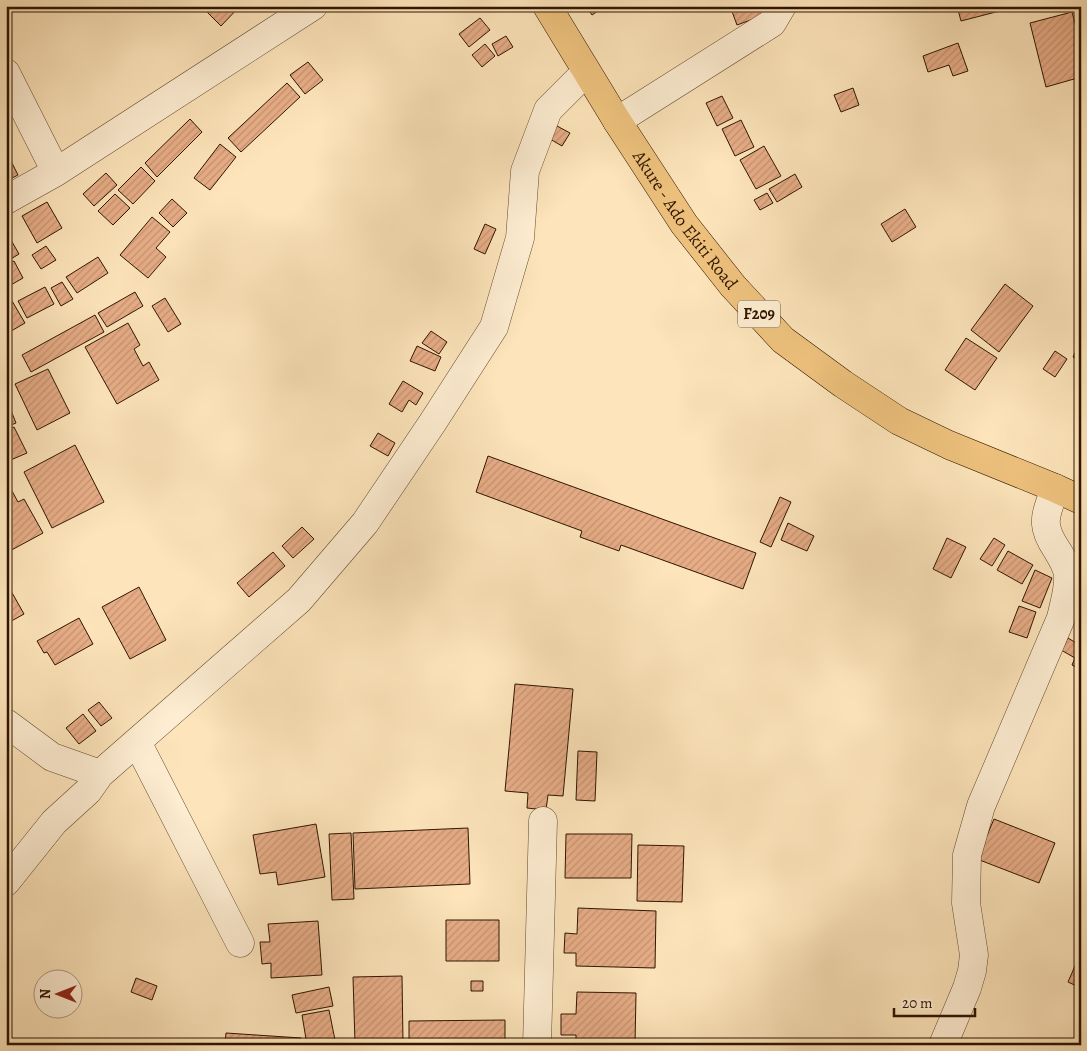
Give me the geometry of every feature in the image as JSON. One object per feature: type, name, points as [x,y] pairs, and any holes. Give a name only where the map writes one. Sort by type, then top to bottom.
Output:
[{"type":"main road","name":"Akure - Ado Ekiti Road","points":[[548,6],[586,72],[684,224],[733,286],[783,340],[843,384],[899,421],[949,445],[1081,500]]},
{"type":"street","points":[[6,200],[56,172],[313,6]]},
{"type":"street","points":[[617,121],[772,23],[782,6]]},
{"type":"street","points":[[6,882],[54,822],[88,790],[100,774],[299,600],[365,522],[433,422],[494,327],[520,238],[524,171],[548,110],[586,72]]},
{"type":"street","points":[[6,73],[56,172]]},
{"type":"street","points":[[943,1045],[972,972],[974,955],[966,903],[967,856],[981,806],[1061,618],[1068,588],[1068,574],[1064,561],[1051,542],[1045,528],[1046,515],[1055,488]]},
{"type":"street","points":[[6,723],[52,757],[100,774]]},
{"type":"street","points":[[137,742],[240,943]]},
{"type":"street","points":[[537,1045],[543,821]]},
{"type":"building","points":[[201,6],[240,6],[221,26]]},
{"type":"building","points":[[586,6],[605,6],[592,15]]},
{"type":"building","points":[[730,6],[777,6],[778,10],[737,25]]},
{"type":"building","points":[[957,6],[1019,6],[961,21]]},
{"type":"building","points":[[1072,12],[1081,46],[1081,77],[1046,87],[1030,23]]},
{"type":"building","points":[[480,18],[490,30],[469,47],[459,34]]},
{"type":"building","points":[[506,36],[513,47],[498,56],[492,44]]},
{"type":"building","points":[[958,43],[968,71],[953,76],[949,65],[928,72],[923,56]]},
{"type":"building","points":[[485,44],[495,56],[482,67],[472,55]]},
{"type":"building","points":[[308,62],[323,80],[305,94],[290,75]]},
{"type":"building","points":[[287,83],[300,97],[241,152],[228,138]]},
{"type":"building","points":[[853,88],[859,105],[841,112],[834,95]]},
{"type":"building","points":[[722,96],[733,118],[717,126],[706,103]]},
{"type":"building","points":[[190,119],[202,132],[157,177],[145,163]]},
{"type":"building","points":[[741,120],[754,147],[735,156],[722,129]]},
{"type":"building","points":[[557,126],[570,133],[562,146],[550,139]]},
{"type":"building","points":[[220,144],[236,157],[210,190],[194,178]]},
{"type":"building","points":[[764,146],[781,176],[756,189],[740,160]]},
{"type":"building","points":[[6,151],[18,175],[6,181]]},
{"type":"building","points":[[141,167],[155,181],[133,204],[118,190]]},
{"type":"building","points":[[106,173],[117,185],[94,206],[83,194]]},
{"type":"building","points":[[795,174],[802,187],[777,202],[769,189]]},
{"type":"building","points":[[767,193],[773,203],[760,210],[754,200]]},
{"type":"building","points":[[115,194],[130,208],[113,225],[98,211]]},
{"type":"building","points":[[172,199],[187,213],[173,227],[159,213]]},
{"type":"building","points":[[47,202],[62,228],[37,243],[22,216]]},
{"type":"building","points":[[905,209],[916,227],[892,242],[881,224]]},
{"type":"building","points":[[152,217],[170,232],[156,248],[166,257],[148,278],[120,255]]},
{"type":"building","points":[[485,224],[496,229],[485,254],[474,249]]},
{"type":"building","points":[[6,234],[19,254],[6,262]]},
{"type":"building","points":[[46,246],[56,260],[41,269],[32,255]]},
{"type":"building","points":[[98,257],[108,273],[77,293],[66,277]]},
{"type":"building","points":[[14,261],[23,278],[9,286],[6,282],[6,265]]},
{"type":"building","points":[[62,282],[73,299],[61,306],[51,288]]},
{"type":"building","points":[[1005,284],[1033,306],[999,352],[971,330]]},
{"type":"building","points":[[45,287],[54,304],[27,318],[18,301]]},
{"type":"building","points":[[135,292],[143,306],[107,327],[98,313]]},
{"type":"building","points":[[165,298],[181,324],[168,332],[152,306]]},
{"type":"building","points":[[12,301],[25,323],[6,334],[6,304]]},
{"type":"building","points":[[95,315],[104,332],[31,372],[22,355]]},
{"type":"building","points":[[128,323],[140,345],[134,349],[143,366],[149,362],[159,380],[117,404],[85,347]]},
{"type":"building","points":[[431,331],[447,342],[439,354],[422,343]]},
{"type":"building","points":[[966,338],[997,358],[975,390],[945,370]]},
{"type":"building","points":[[1081,341],[1081,373],[1076,370],[1080,361],[1073,357]]},
{"type":"building","points":[[417,346],[441,357],[435,371],[410,361]]},
{"type":"building","points":[[1055,351],[1067,359],[1055,377],[1043,369]]},
{"type":"building","points":[[48,369],[70,413],[37,430],[15,384]]},
{"type":"building","points":[[403,381],[423,393],[416,405],[409,400],[402,412],[389,404]]},
{"type":"building","points":[[6,398],[16,423],[6,427]]},
{"type":"building","points":[[14,427],[27,453],[6,462],[6,431]]},
{"type":"building","points":[[378,433],[395,443],[388,456],[370,446]]},
{"type":"building","points":[[75,445],[104,502],[52,528],[24,472]]},
{"type":"building","points":[[488,456],[756,553],[743,589],[621,545],[619,551],[580,537],[582,531],[476,492]]},
{"type":"building","points":[[6,480],[18,502],[24,499],[43,533],[6,553]]},
{"type":"building","points":[[780,497],[791,502],[771,547],[760,542]]},
{"type":"building","points":[[788,523],[814,536],[807,551],[781,540]]},
{"type":"building","points":[[302,527],[314,539],[293,558],[282,546]]},
{"type":"building","points":[[947,538],[966,547],[951,578],[933,569]]},
{"type":"building","points":[[994,538],[1005,545],[992,566],[980,559]]},
{"type":"building","points":[[1008,551],[1033,565],[1022,584],[997,570]]},
{"type":"building","points":[[273,552],[285,566],[249,597],[237,583]]},
{"type":"building","points":[[1035,570],[1052,578],[1040,608],[1022,601]]},
{"type":"building","points":[[6,582],[24,614],[6,624]]},
{"type":"building","points":[[139,587],[166,640],[130,659],[102,607]]},
{"type":"building","points":[[1019,606],[1036,612],[1027,638],[1009,632]]},
{"type":"building","points":[[79,618],[93,644],[55,665],[47,652],[44,653],[37,641]]},
{"type":"building","points":[[1068,638],[1081,646],[1081,670],[1072,665],[1075,658],[1061,650]]},
{"type":"building","points":[[515,684],[573,689],[563,796],[548,795],[546,810],[527,808],[528,793],[505,791]]},
{"type":"building","points":[[99,702],[112,718],[101,726],[88,710]]},
{"type":"building","points":[[83,714],[96,731],[79,744],[66,728]]},
{"type":"building","points":[[578,751],[597,752],[595,801],[576,800]]},
{"type":"building","points":[[994,819],[1055,843],[1039,883],[977,859]]},
{"type":"building","points":[[316,824],[325,877],[278,885],[276,872],[260,874],[253,835]]},
{"type":"building","points":[[468,828],[470,884],[355,889],[353,833]]},
{"type":"building","points":[[351,833],[354,899],[332,900],[329,834]]},
{"type":"building","points":[[566,834],[632,834],[631,878],[565,878]]},
{"type":"building","points":[[638,845],[684,846],[682,902],[637,901]]},
{"type":"building","points":[[578,908],[656,911],[655,968],[576,966],[576,953],[564,953],[565,933],[577,934]]},
{"type":"building","points":[[446,920],[499,920],[499,961],[446,961]]},
{"type":"building","points":[[318,921],[322,975],[271,978],[271,963],[262,964],[260,942],[270,942],[268,924]]},
{"type":"building","points":[[1081,952],[1081,988],[1068,982]]},
{"type":"building","points":[[402,976],[403,1042],[355,1043],[353,977]]},
{"type":"building","points":[[136,978],[157,986],[152,1000],[131,992]]},
{"type":"building","points":[[471,981],[483,981],[483,991],[471,991]]},
{"type":"building","points":[[329,987],[333,1006],[296,1013],[292,995]]},
{"type":"building","points":[[577,992],[636,993],[635,1045],[576,1044],[576,1035],[561,1035],[561,1014],[576,1014]]},
{"type":"building","points":[[329,1010],[336,1045],[307,1045],[302,1015]]},
{"type":"building","points":[[505,1020],[505,1042],[483,1042],[483,1045],[409,1045],[409,1021]]},
{"type":"building","points":[[226,1033],[301,1038],[301,1045],[225,1045]]}]
